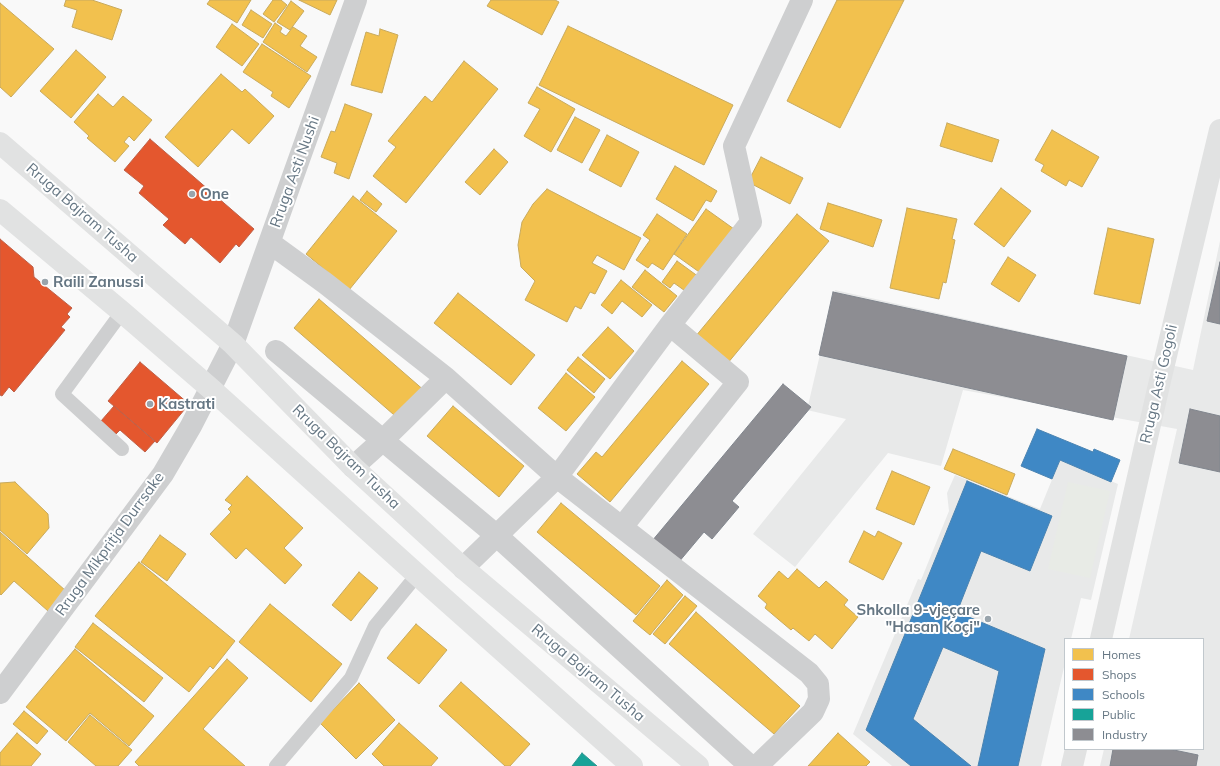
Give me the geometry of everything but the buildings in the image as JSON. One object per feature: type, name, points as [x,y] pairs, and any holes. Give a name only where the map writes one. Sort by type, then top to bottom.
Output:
[{"type":"main road","name":"Rruga Asti Gogoli","points":[[1101,638],[1158,385],[1220,130]]},
{"type":"main road","name":"Rruga Bajram Tusha","points":[[0,142],[233,344],[353,467],[463,568],[698,766]]},
{"type":"main road","points":[[0,210],[210,388],[632,766]]},
{"type":"main road","points":[[1072,766],[1076,750]]},
{"type":"street","name":"Rruga Asti Nushi","points":[[210,388],[233,344],[356,0]]},
{"type":"street","points":[[463,568],[557,477],[670,325],[751,222],[734,146],[802,0]]},
{"type":"street","points":[[270,243],[325,283],[446,378],[557,477],[809,673],[818,684],[819,699],[813,712],[757,766]]},
{"type":"street","points":[[622,528],[738,382],[670,325]]},
{"type":"street","points":[[276,351],[496,536],[750,766]]},
{"type":"street","points":[[353,467],[383,440],[446,378]]},
{"type":"street","name":"Rruga Mikpritja Durrsake","points":[[0,693],[163,474],[191,426],[210,388]]},
{"type":"lane","points":[[122,312],[62,394],[122,449]]},
{"type":"lane","points":[[276,766],[351,678],[375,626],[417,575]]},
{"type":"shaded area","points":[[1220,241],[1220,766],[1100,766],[1104,750],[1204,750],[1204,638],[1129,638],[1177,429],[963,390],[941,466],[888,453],[795,567],[753,534],[846,419],[807,410],[835,290],[1193,370]]},
{"type":"shaded area","name":"Shkolla 9-vjeçare \"Hasan Koçi\"","points":[[1060,460],[1118,484],[1091,600],[1081,598],[1071,638],[1064,638],[1064,667],[1041,766],[892,766],[853,734],[918,579],[921,580],[949,511],[947,493],[955,475],[1040,509]]},
{"type":"shaded area","points":[[1068,482],[1110,491],[1090,578],[1048,569]]},
{"type":"place","name":"One","points":[[192,194]]},
{"type":"place","name":"Raili Zanussi","points":[[45,282]]},
{"type":"place","name":"Kastrati","points":[[150,404]]},
{"type":"place","name":"Shkolla 9-vjeçare \"Hasan Koçi\"","points":[[988,619]]}]
